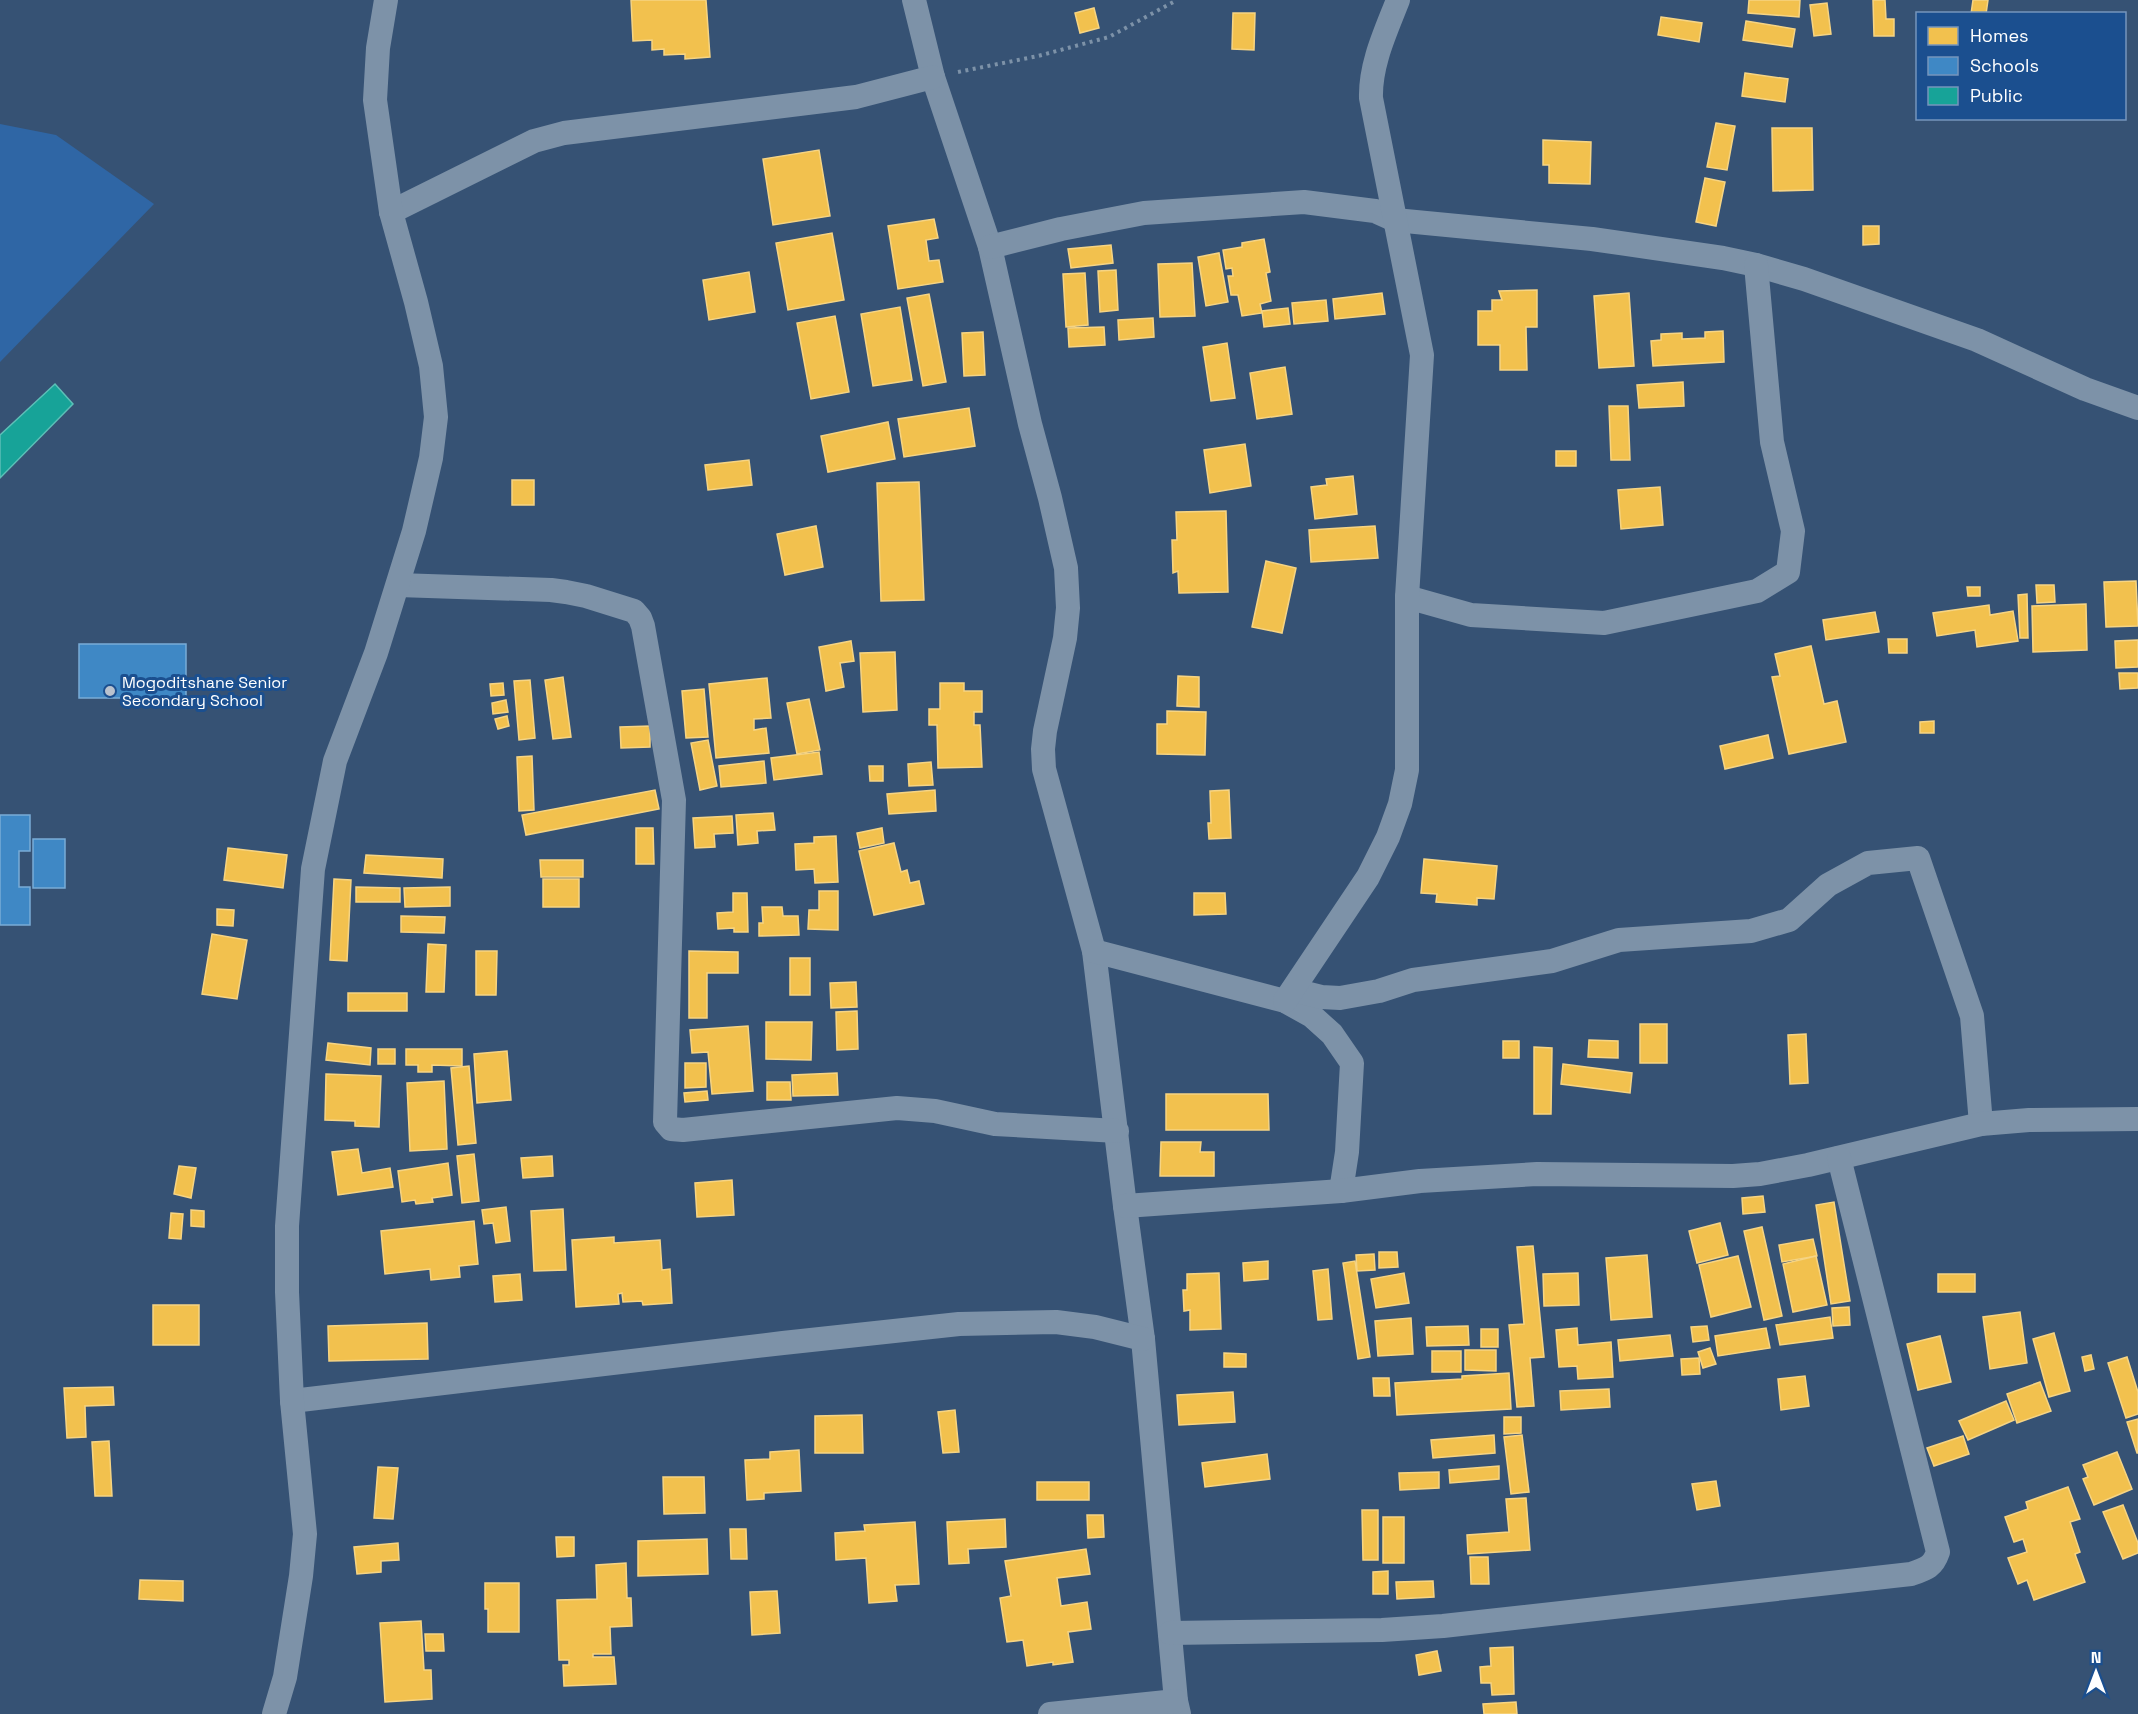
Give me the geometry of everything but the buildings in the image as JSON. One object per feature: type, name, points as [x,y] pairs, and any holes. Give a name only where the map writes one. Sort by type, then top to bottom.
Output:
[{"type":"street","points":[[274,1714],[285,1677],[301,1576],[305,1534],[292,1401],[287,1292],[287,1226],[313,869],[335,761],[376,653],[424,495],[436,417],[430,366],[416,302],[391,212],[375,100],[378,48],[386,0]]},
{"type":"street","points":[[914,0],[933,77],[990,247],[1030,424],[1066,568],[1068,608],[1065,638],[1045,731],[1044,769],[1094,951],[1143,1339],[1177,1708],[1050,1714]]},
{"type":"street","points":[[1289,995],[1368,877],[1388,837],[1400,804],[1407,770],[1407,597],[1422,355],[1371,98],[1370,82],[1398,0]]},
{"type":"street","points":[[391,212],[534,141],[564,133],[856,97],[933,77]]},
{"type":"street","points":[[990,247],[1061,229],[1144,213],[1304,202],[1376,211],[1395,220],[1592,238],[1723,258],[1804,279],[1977,340],[2085,389],[2138,408]]},
{"type":"street","points":[[1407,597],[1471,615],[1604,623],[1757,591],[1788,572],[1793,531],[1772,442],[1756,265]]},
{"type":"street","points":[[398,585],[551,590],[596,599],[634,611],[640,618],[674,800],[665,1122],[671,1129],[683,1130],[897,1108],[935,1111],[995,1124],[1117,1131]]},
{"type":"street","points":[[1094,951],[1289,995],[1340,998],[1379,991],[1413,980],[1552,961],[1619,940],[1751,931],[1789,920],[1828,885],[1868,863],[1918,858],[1972,1016],[1981,1124]]},
{"type":"street","points":[[1289,995],[1332,1034],[1352,1063],[1347,1152],[1341,1191]]},
{"type":"street","points":[[1125,1206],[1341,1191],[1420,1181],[1537,1174],[1733,1176],[1760,1174],[1839,1158],[1981,1124],[2029,1120],[2138,1119]]},
{"type":"street","points":[[1170,1633],[1382,1630],[1443,1626],[1911,1574],[1924,1570],[1935,1562],[1938,1552],[1839,1158]]},
{"type":"street","points":[[292,1401],[959,1324],[1056,1322],[1095,1327],[1143,1339]]},
{"type":"path","points":[[933,77],[1038,56],[1108,37],[1178,0]]},
{"type":"shaded area","points":[[0,124],[56,135],[154,204],[0,362]]},
{"type":"place","name":"Mogoditshane Senior Secondary School","points":[[110,691]]}]
